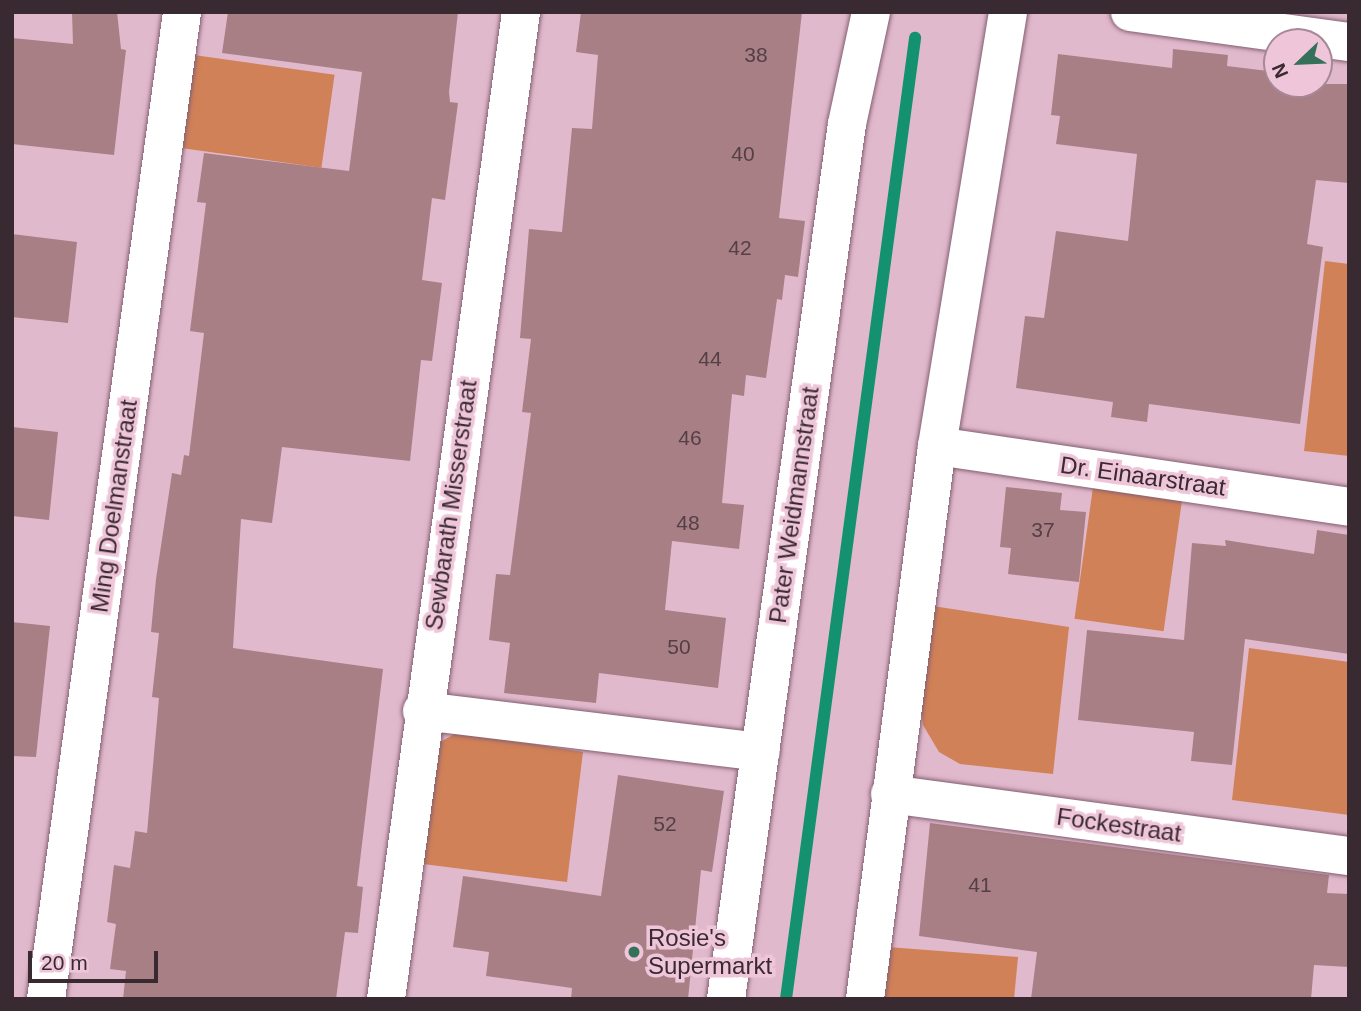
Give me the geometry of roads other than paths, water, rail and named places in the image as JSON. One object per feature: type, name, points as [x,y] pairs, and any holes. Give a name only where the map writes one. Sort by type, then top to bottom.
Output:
[{"type":"street","name":"Ming Doelmanstraat","points":[[47,999],[182,12]]},
{"type":"street","name":"Sewbarath Misserstraat","points":[[386,999],[422,711],[521,12]]},
{"type":"street","name":"Pater Weidmannstraat","points":[[726,999],[847,124],[871,12]]},
{"type":"street","points":[[865,999],[937,446],[1008,12]]},
{"type":"street","points":[[1130,12],[1349,42]]},
{"type":"street","name":"Dr. Einaarstraat","points":[[937,446],[1349,506]]},
{"type":"street","points":[[422,711],[761,752]]},
{"type":"street","name":"Fockestraat","points":[[890,794],[1349,856]]},
{"type":"waterway","points":[[786,999],[915,38]]},
{"type":"place","name":"Rosie's Supermarkt","points":[[634,952]]}]
